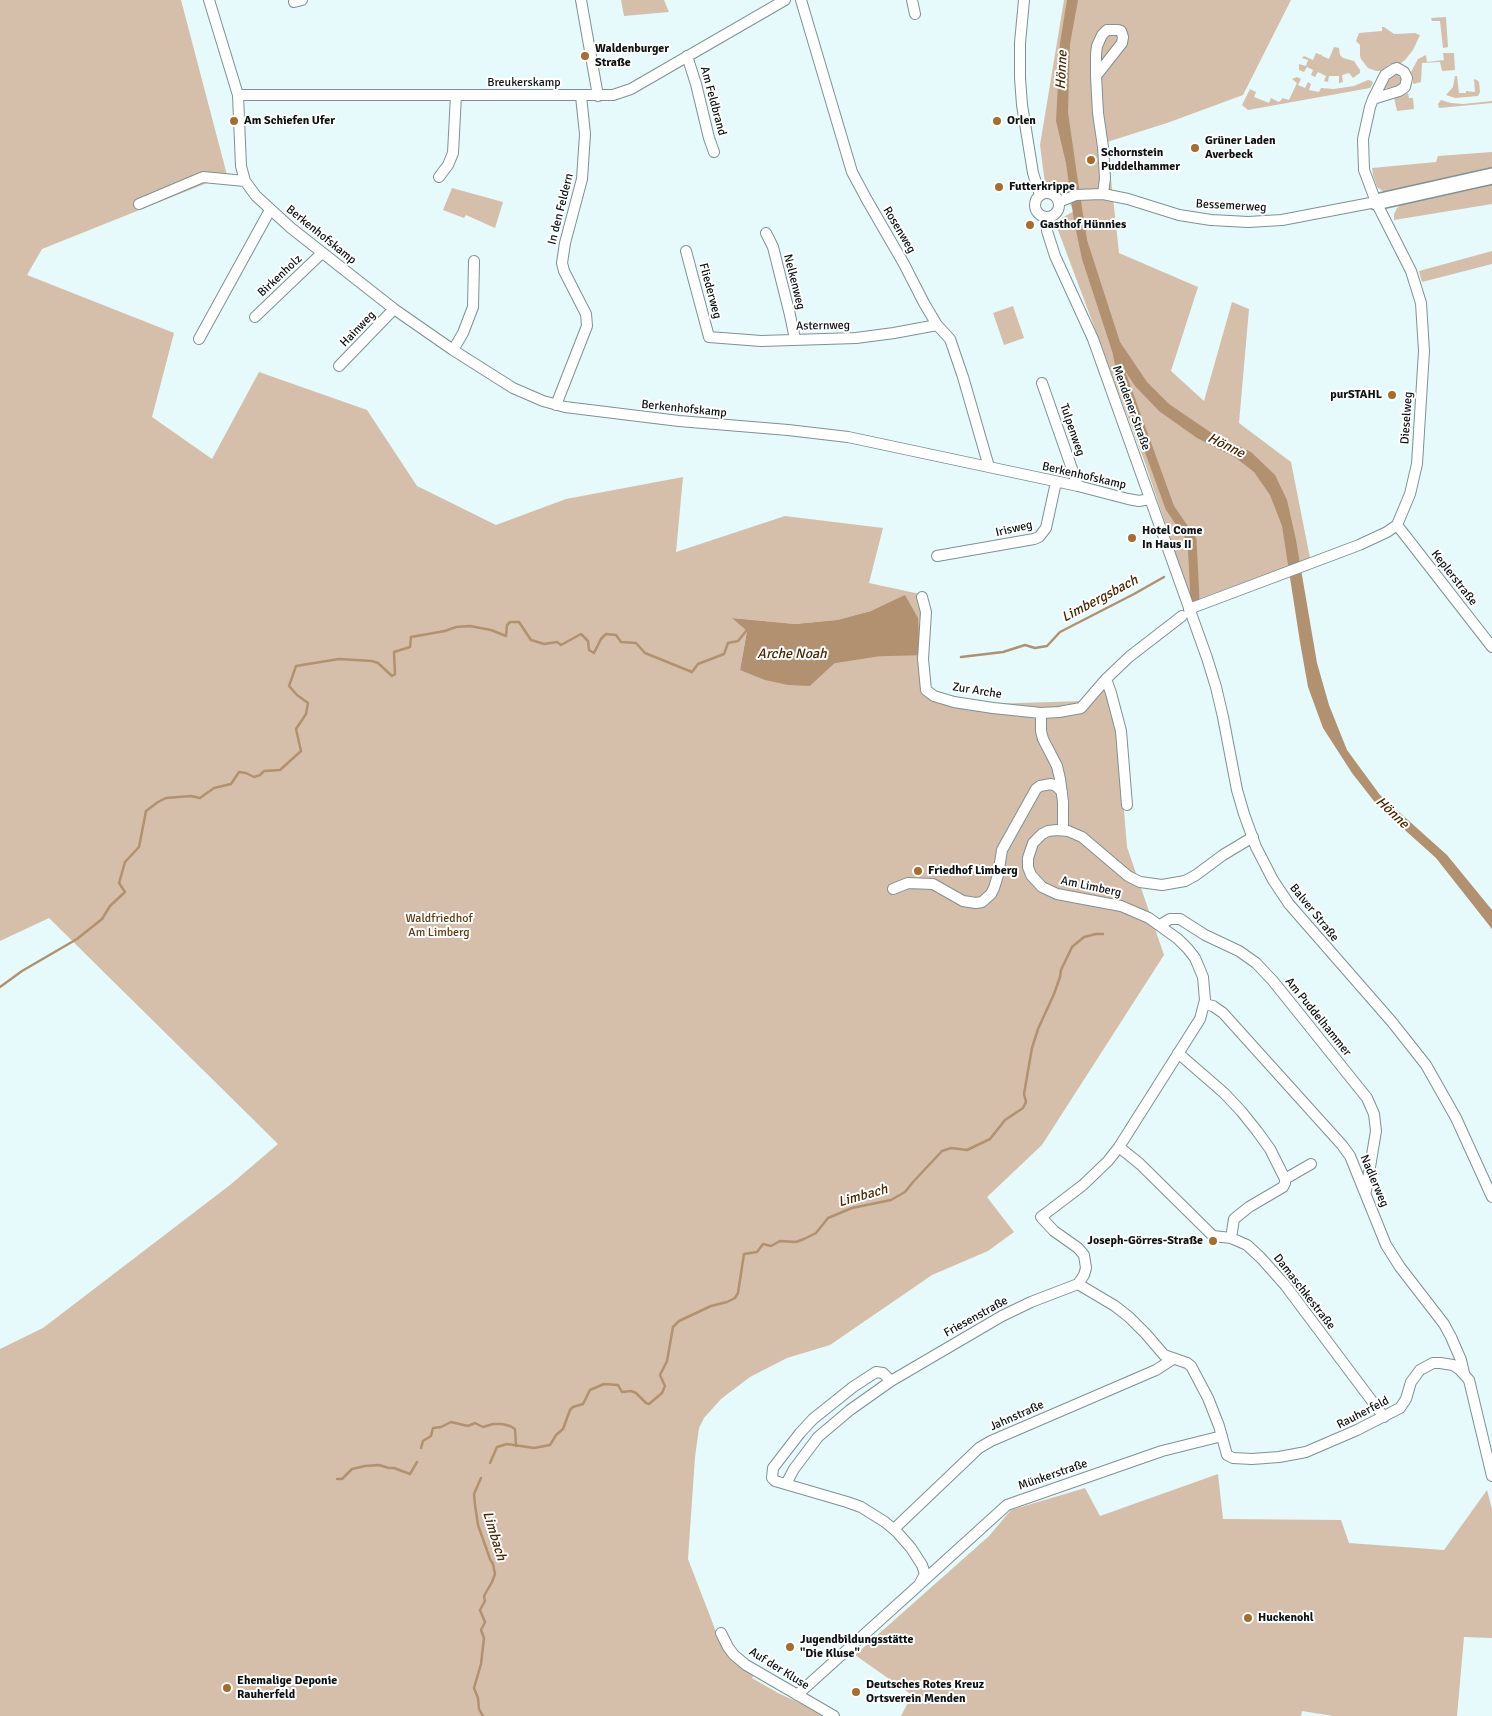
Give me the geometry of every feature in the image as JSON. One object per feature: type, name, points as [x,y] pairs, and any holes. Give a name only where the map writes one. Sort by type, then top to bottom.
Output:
[{"type":"main road","points":[[1376,202],[1492,176]]},
{"type":"street","name":"Berkenhofskamp","points":[[210,0],[238,95],[241,166],[245,181],[256,196],[322,253],[394,309],[453,350],[513,388],[543,401],[587,411],[848,437],[1078,486],[1128,499],[1150,500]]},
{"type":"street","points":[[581,0],[598,96]]},
{"type":"street","name":"Breukerskamp","points":[[238,95],[613,95],[631,89],[785,0]]},
{"type":"street","name":"Rosenweg","points":[[801,0],[852,172],[924,303],[937,325],[950,339],[964,377],[989,467]]},
{"type":"street","points":[[912,0],[915,14]]},
{"type":"street","name":"Mendener Straße","points":[[1024,0],[1020,43],[1020,78],[1022,105],[1033,173],[1040,195],[1037,198],[1035,207],[1040,215],[1047,217],[1048,231],[1055,256],[1093,339],[1150,500],[1185,612]]},
{"type":"street","name":"Am Feldbrand","points":[[687,56],[714,152]]},
{"type":"street","points":[[1096,76],[1098,113],[1105,169],[1103,194]]},
{"type":"street","points":[[438,177],[448,165],[452,153],[456,95]]},
{"type":"street","name":"In den Feldern","points":[[556,405],[587,326],[586,314],[564,271],[562,263],[565,243],[582,179],[585,134],[581,96]]},
{"type":"street","name":"Dieselweg","points":[[1373,99],[1363,139],[1364,170],[1376,202],[1414,278],[1421,303],[1424,325],[1417,464],[1410,494],[1397,525]]},
{"type":"street","points":[[139,204],[203,177],[245,181]]},
{"type":"street","points":[[1040,195],[1050,193],[1061,202],[1054,215],[1047,217]]},
{"type":"street","name":"Bessemerweg","points":[[1061,202],[1084,194],[1103,194],[1128,199],[1179,214],[1231,221],[1282,220],[1376,202]]},
{"type":"street","name":"Berkenhofskamp","points":[[199,339],[270,210]]},
{"type":"street","name":"Nelkenweg","points":[[766,233],[773,248],[794,339]]},
{"type":"street","name":"Fliederweg","points":[[686,251],[709,337]]},
{"type":"street","name":"Birkenholz","points":[[255,317],[322,253]]},
{"type":"street","points":[[453,350],[463,333],[473,307],[474,261]]},
{"type":"street","name":"Hainweg","points":[[339,366],[394,309]]},
{"type":"street","name":"Asternweg","points":[[709,337],[761,341],[856,338],[894,334],[937,325]]},
{"type":"street","name":"Tulpenweg","points":[[1042,383],[1078,486]]},
{"type":"street","name":"Irisweg","points":[[937,556],[1039,537],[1046,528],[1056,482]]},
{"type":"street","points":[[1185,612],[1371,540],[1397,525]]},
{"type":"street","name":"Keplerstraße","points":[[1397,525],[1492,647]]},
{"type":"street","name":"Zur Arche","points":[[922,597],[926,612],[923,659],[926,690],[928,693],[954,702],[1041,713],[1081,708],[1106,679],[1129,657],[1185,612]]},
{"type":"street","name":"Balver Straße","points":[[1185,612],[1216,687],[1237,790],[1253,837],[1273,880],[1289,904],[1392,1022],[1426,1065],[1456,1118],[1492,1197]]},
{"type":"street","points":[[1106,679],[1121,730],[1128,805]]},
{"type":"street","points":[[1041,713],[1043,739],[1057,766],[1062,792],[1063,830]]},
{"type":"street","points":[[893,888],[908,883],[934,884],[963,901],[982,902],[991,894],[994,888],[1002,850],[1036,789],[1040,786],[1051,784],[1062,792]]},
{"type":"street","name":"Am Limberg","points":[[1078,1284],[1086,1268],[1084,1255],[1078,1248],[1054,1231],[1041,1216],[1083,1185],[1108,1161],[1119,1147],[1200,1020],[1205,989],[1203,977],[1195,958],[1178,939],[1160,925],[1121,906],[1057,894],[1045,889],[1031,875],[1028,867],[1028,858],[1033,843],[1048,831],[1063,830],[1074,833],[1082,837],[1128,876],[1140,882],[1162,885],[1185,881],[1253,837]]},
{"type":"street","name":"Am Puddelhammer","points":[[1160,925],[1170,919],[1180,919],[1205,935],[1239,950],[1256,963],[1367,1098],[1374,1114],[1376,1131],[1366,1194]]},
{"type":"street","name":"Nadlerweg","points":[[1204,1004],[1212,1006],[1223,1013],[1342,1145],[1356,1167],[1386,1245],[1400,1267],[1444,1324],[1461,1360],[1464,1373]]},
{"type":"street","points":[[1178,1054],[1224,1093],[1241,1111],[1262,1137],[1285,1179],[1283,1187],[1249,1207],[1234,1219],[1231,1238]]},
{"type":"street","name":"Damaschkestraße","points":[[1119,1147],[1140,1164],[1213,1236],[1231,1238],[1247,1245],[1274,1273],[1384,1417]]},
{"type":"street","points":[[1285,1179],[1311,1164]]},
{"type":"street","points":[[1078,1284],[1115,1306],[1135,1323],[1164,1355],[1187,1363],[1195,1371],[1208,1398],[1222,1436]]},
{"type":"street","name":"Friesenstraße","points":[[786,1484],[794,1469],[818,1437],[850,1410],[891,1381],[1002,1316],[1031,1302],[1078,1284]]},
{"type":"street","name":"Jahnstraße","points":[[894,1529],[971,1454],[991,1441],[1156,1370],[1173,1359]]},
{"type":"street","name":"Rauherfeld","points":[[1222,1436],[1226,1452],[1233,1458],[1279,1457],[1306,1452],[1331,1442],[1400,1408],[1404,1404],[1411,1382],[1420,1370],[1426,1366],[1433,1363],[1448,1364],[1459,1368],[1464,1373]]},
{"type":"street","points":[[891,1381],[883,1373],[876,1372],[853,1386],[813,1419],[800,1433],[773,1468],[772,1478],[775,1481],[861,1507],[885,1522],[911,1548],[922,1565],[925,1574],[921,1583]]},
{"type":"street","points":[[1464,1373],[1472,1388],[1492,1476]]},
{"type":"street","name":"Münkerstraße","points":[[797,1695],[1008,1505],[1162,1451],[1222,1436]]},
{"type":"street","name":"Auf der Kluse","points":[[721,1633],[734,1655],[746,1665],[834,1716]]},
{"type":"green space","name":"Waldfriedhof Am Limberg","points":[[0,0],[181,0],[227,175],[42,249],[27,275],[174,333],[152,417],[212,459],[259,372],[367,410],[417,486],[496,525],[566,499],[683,477],[676,552],[785,516],[883,528],[869,583],[920,594],[923,693],[988,704],[1083,701],[1105,688],[1114,716],[1127,847],[1164,955],[1042,1145],[987,1197],[1014,1232],[988,1251],[932,1275],[830,1345],[787,1358],[750,1377],[721,1399],[704,1418],[699,1428],[695,1457],[688,1559],[720,1642],[755,1673],[752,1678],[778,1693],[828,1716],[0,1716],[0,1349],[43,1328],[230,1185],[278,1144],[49,918],[0,941]],"holes":[[[871,611],[919,654],[879,655],[836,662],[810,686],[740,670],[747,630],[733,618],[795,624],[837,620]]]},
{"type":"green space","points":[[621,0],[664,0],[669,12],[624,16]]},
{"type":"green space","points":[[1064,0],[1291,0],[1243,95],[1167,123],[1107,142],[1119,253],[1198,287],[1171,371],[1204,401],[1232,302],[1249,309],[1239,423],[1291,462],[1310,558],[1201,598],[1190,597],[1144,460],[1055,222],[1074,211],[1059,186],[1045,184],[1040,145]]},
{"type":"green space","points":[[1446,17],[1448,47],[1443,48],[1440,21],[1432,21],[1431,18]]},
{"type":"green space","points":[[1382,27],[1394,34],[1415,33],[1420,35],[1413,50],[1405,60],[1401,63],[1390,64],[1381,71],[1376,71],[1368,68],[1361,59],[1360,45],[1356,41],[1359,33],[1382,31]]},
{"type":"green space","points":[[1334,47],[1339,48],[1340,55],[1343,58],[1354,61],[1360,73],[1353,78],[1349,73],[1342,75],[1343,82],[1339,83],[1339,76],[1329,76],[1328,82],[1324,81],[1326,76],[1318,72],[1315,77],[1311,75],[1313,70],[1307,67],[1304,72],[1299,70],[1299,64],[1306,66],[1308,60],[1302,58],[1304,56],[1313,60],[1316,53],[1322,54],[1322,56],[1329,59]]},
{"type":"green space","points":[[1443,53],[1454,53],[1455,70],[1442,71],[1440,62],[1422,63],[1421,82],[1413,84],[1411,72],[1418,59],[1426,55],[1427,62],[1444,60]]},
{"type":"green space","points":[[1397,74],[1402,80],[1400,85],[1383,89],[1388,79],[1392,75]]},
{"type":"green space","points":[[1455,76],[1457,76],[1459,93],[1466,93],[1466,91],[1475,92],[1474,79],[1477,80],[1480,92],[1478,96],[1455,98],[1446,95],[1453,87]]},
{"type":"green space","points":[[1297,77],[1301,79],[1298,85],[1305,88],[1308,82],[1311,84],[1309,90],[1319,92],[1321,88],[1334,89],[1354,86],[1368,80],[1373,83],[1370,88],[1248,110],[1242,105],[1250,89],[1256,92],[1254,97],[1269,103],[1271,98],[1279,102],[1283,98],[1289,100],[1297,83],[1292,79]]},
{"type":"green space","points":[[1408,93],[1409,98],[1413,98],[1414,109],[1397,111],[1394,98]]},
{"type":"green space","points":[[1441,100],[1463,104],[1492,101],[1492,103],[1439,108],[1438,104]]},
{"type":"green space","points":[[1492,152],[1492,170],[1384,192],[1377,187],[1373,175],[1372,168],[1436,162],[1438,156]]},
{"type":"green space","points":[[1492,182],[1492,204],[1394,220],[1394,214],[1401,205]]},
{"type":"green space","points":[[452,188],[503,202],[495,228],[466,215],[464,218],[443,210]]},
{"type":"green space","points":[[1492,251],[1492,264],[1422,282],[1419,271]]},
{"type":"green space","points":[[1013,306],[1024,338],[1004,345],[993,313]]},
{"type":"green space","points":[[1218,1474],[1223,1519],[1341,1520],[1349,1543],[1444,1550],[1487,1490],[1492,1509],[1492,1638],[1464,1637],[1457,1716],[1333,1716],[1302,1711],[1301,1716],[901,1716],[912,1695],[855,1655],[989,1536],[1011,1510],[1085,1488],[1100,1516]]},
{"type":"water","name":"Hönne","points":[[1067,0],[1078,0],[1070,44],[1068,112],[1087,240],[1120,342],[1147,382],[1169,404],[1216,436],[1251,452],[1275,475],[1287,500],[1296,540],[1317,663],[1329,705],[1347,750],[1380,795],[1447,855],[1492,910],[1492,929],[1436,858],[1377,805],[1352,773],[1323,728],[1308,687],[1282,526],[1270,495],[1254,472],[1236,458],[1197,438],[1159,411],[1135,386],[1112,351],[1082,259],[1074,221],[1066,163],[1056,121],[1060,43]]},
{"type":"water","name":"Arche Noah","points":[[905,595],[918,618],[920,654],[879,655],[836,662],[810,686],[788,685],[765,680],[740,670],[747,631],[732,618],[795,624],[837,620],[871,611]]},
{"type":"waterway","points":[[1117,352],[1121,373],[1170,508],[1192,540],[1195,599]]},
{"type":"waterway","name":"Limbergsbach","points":[[961,657],[1003,652],[1025,645],[1035,648],[1047,646],[1060,632],[1164,577]]},
{"type":"waterway","name":"Limbergsbach","points":[[0,987],[22,971],[77,939],[102,919],[110,906],[125,892],[119,883],[125,862],[139,847],[146,811],[166,798],[191,796],[200,798],[214,788],[231,784],[239,772],[254,777],[264,771],[280,770],[301,751],[296,729],[306,714],[308,703],[289,686],[296,666],[339,659],[372,661],[378,663],[392,676],[395,674],[394,652],[410,647],[411,637],[445,631],[456,627],[470,626],[491,630],[506,636],[507,625],[510,622],[519,622],[531,640],[544,644],[557,642],[561,645],[581,634],[588,641],[589,650],[594,653],[601,639],[606,634],[616,635],[621,642],[636,643],[645,653],[692,672],[698,664],[724,654],[728,643],[738,641],[747,630],[749,631]]},
{"type":"waterway","name":"Limbergsbach","points":[[834,662],[879,655],[920,654]]},
{"type":"waterway","name":"Limbach","points":[[490,1463],[497,1447],[507,1444],[534,1448],[550,1445],[556,1435],[563,1429],[570,1410],[583,1404],[590,1390],[604,1384],[618,1385],[622,1392],[631,1391],[636,1393],[649,1404],[662,1393],[665,1386],[660,1375],[667,1361],[673,1327],[679,1321],[711,1306],[735,1298],[738,1293],[744,1254],[757,1252],[763,1244],[771,1246],[780,1241],[796,1242],[816,1233],[828,1218],[852,1208],[891,1200],[905,1192],[942,1151],[951,1148],[967,1150],[990,1139],[1005,1120],[1023,1108],[1026,1102],[1024,1094],[1032,1048],[1038,1029],[1054,994],[1061,970],[1072,947],[1084,937],[1103,934]]},
{"type":"waterway","points":[[421,1448],[423,1441],[431,1436],[433,1428],[441,1427],[451,1422],[468,1426],[475,1423],[483,1427],[493,1424],[510,1426],[515,1429],[516,1446]]},
{"type":"waterway","points":[[337,1479],[342,1479],[352,1469],[379,1465],[410,1474],[417,1462]]},
{"type":"waterway","name":"Limbach","points":[[481,1478],[474,1494],[475,1505],[478,1525],[495,1574],[484,1596],[485,1601],[480,1610],[485,1622],[481,1630],[484,1638],[481,1664],[474,1688],[478,1698],[479,1709],[483,1716]]},
{"type":"place","name":"Waldenburger Straße","points":[[585,56]]},
{"type":"place","name":"Am Schiefen Ufer","points":[[234,121]]},
{"type":"place","name":"Orlen","points":[[997,121]]},
{"type":"place","name":"Grüner Laden Averbeck","points":[[1195,148]]},
{"type":"place","name":"Schornstein Puddelhammer","points":[[1091,160]]},
{"type":"place","name":"Futterkrippe","points":[[999,187]]},
{"type":"place","name":"Gasthof Hünnies","points":[[1030,225]]},
{"type":"place","name":"purSTAHL","points":[[1392,395]]},
{"type":"place","name":"Hotel Come In Haus II","points":[[1132,538]]},
{"type":"place","name":"Friedhof Limberg","points":[[918,871]]},
{"type":"place","name":"Joseph-Görres-Straße","points":[[1213,1241]]},
{"type":"place","name":"Huckenohl","points":[[1248,1618]]},
{"type":"place","name":"Jugendbildungsstätte \"Die Kluse\"","points":[[790,1647]]},
{"type":"place","name":"Ehemalige Deponie Rauherfeld","points":[[227,1688]]},
{"type":"place","name":"Deutsches Rotes Kreuz Ortsverein Menden","points":[[856,1692]]}]
